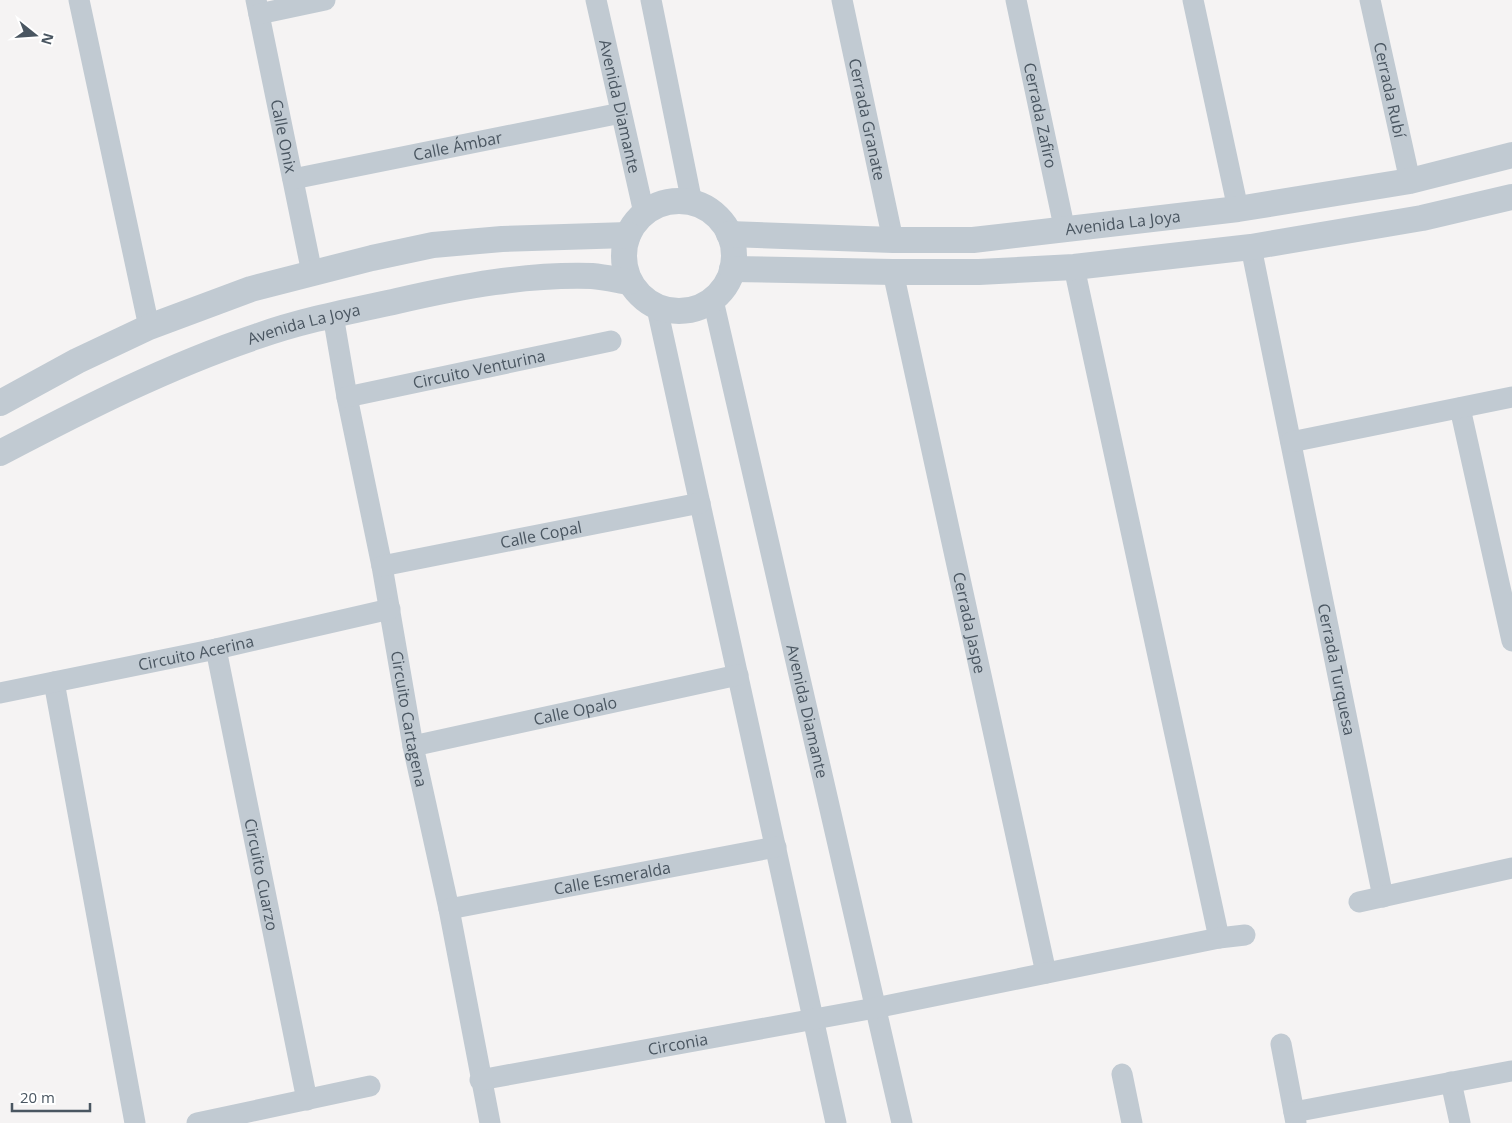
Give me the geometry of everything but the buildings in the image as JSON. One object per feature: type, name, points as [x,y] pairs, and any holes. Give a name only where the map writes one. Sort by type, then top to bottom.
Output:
[{"type":"street","points":[[79,0],[149,327]]},
{"type":"street","points":[[258,7],[325,0]]},
{"type":"street","name":"Avenida Diamante","points":[[596,0],[644,213]]},
{"type":"street","points":[[651,0],[692,203]]},
{"type":"street","name":"Cerrada Granate","points":[[842,0],[893,240]]},
{"type":"street","name":"Cerrada Zafiro","points":[[1016,0],[1065,231]]},
{"type":"street","points":[[1193,0],[1238,209]]},
{"type":"street","name":"Cerrada Rubí","points":[[1370,0],[1410,181]]},
{"type":"street","name":"Calle Onix","points":[[258,7],[312,273]]},
{"type":"street","name":"Calle Ámbar","points":[[293,179],[621,113]]},
{"type":"street","name":"Avenida La Joya","points":[[729,234],[893,240],[973,240],[1065,231],[1238,209],[1410,181],[1512,155]]},
{"type":"street","points":[[732,269],[979,272],[1074,267],[1251,247],[1422,218],[1512,196]]},
{"type":"street","points":[[675,201],[692,203],[708,209],[720,220],[729,234],[733,251],[732,269],[725,286],[713,300],[695,309],[676,312],[657,308],[641,297],[629,282],[624,267],[624,251],[628,235],[644,213],[659,205],[675,201]]},
{"type":"street","points":[[0,403],[77,361],[149,327],[251,289],[372,258],[433,245],[502,239],[628,235]]},
{"type":"street","name":"Cerrada Turquesa","points":[[1251,247],[1384,897]]},
{"type":"street","points":[[1074,267],[1219,938]]},
{"type":"street","name":"Cerrada Jaspe","points":[[894,272],[1046,973]]},
{"type":"street","name":"Avenida La Joya","points":[[0,453],[162,372],[259,335],[333,315],[452,288],[517,278],[593,276],[629,282]]},
{"type":"street","name":"Avenida Diamante","points":[[713,300],[876,1008],[898,1122]]},
{"type":"street","points":[[657,308],[836,1123]]},
{"type":"street","name":"Circuito Cartagena","points":[[333,315],[347,397],[382,566],[414,746],[449,909],[480,1080],[490,1123]]},
{"type":"street","name":"Circuito Venturina","points":[[347,397],[611,341]]},
{"type":"street","points":[[1291,442],[1512,397]]},
{"type":"street","points":[[1460,408],[1512,642]]},
{"type":"street","name":"Calle Copal","points":[[382,566],[700,503]]},
{"type":"street","name":"Circuito Acerina","points":[[0,694],[216,649],[390,609]]},
{"type":"street","name":"Circuito Cuarzo","points":[[216,649],[307,1100]]},
{"type":"street","name":"Calle Opalo","points":[[414,746],[738,676]]},
{"type":"street","points":[[54,682],[135,1123]]},
{"type":"street","name":"Calle Esmeralda","points":[[449,909],[776,847]]},
{"type":"street","points":[[1359,902],[1512,868]]},
{"type":"street","points":[[876,1008],[1219,938],[1245,935]]},
{"type":"street","name":"Circonia","points":[[480,1080],[876,1008]]},
{"type":"street","points":[[1281,1044],[1295,1117],[1451,1082],[1511,1071]]},
{"type":"street","points":[[1122,1074],[1132,1123]]},
{"type":"street","points":[[1451,1082],[1460,1123]]},
{"type":"street","points":[[197,1123],[370,1086]]}]
